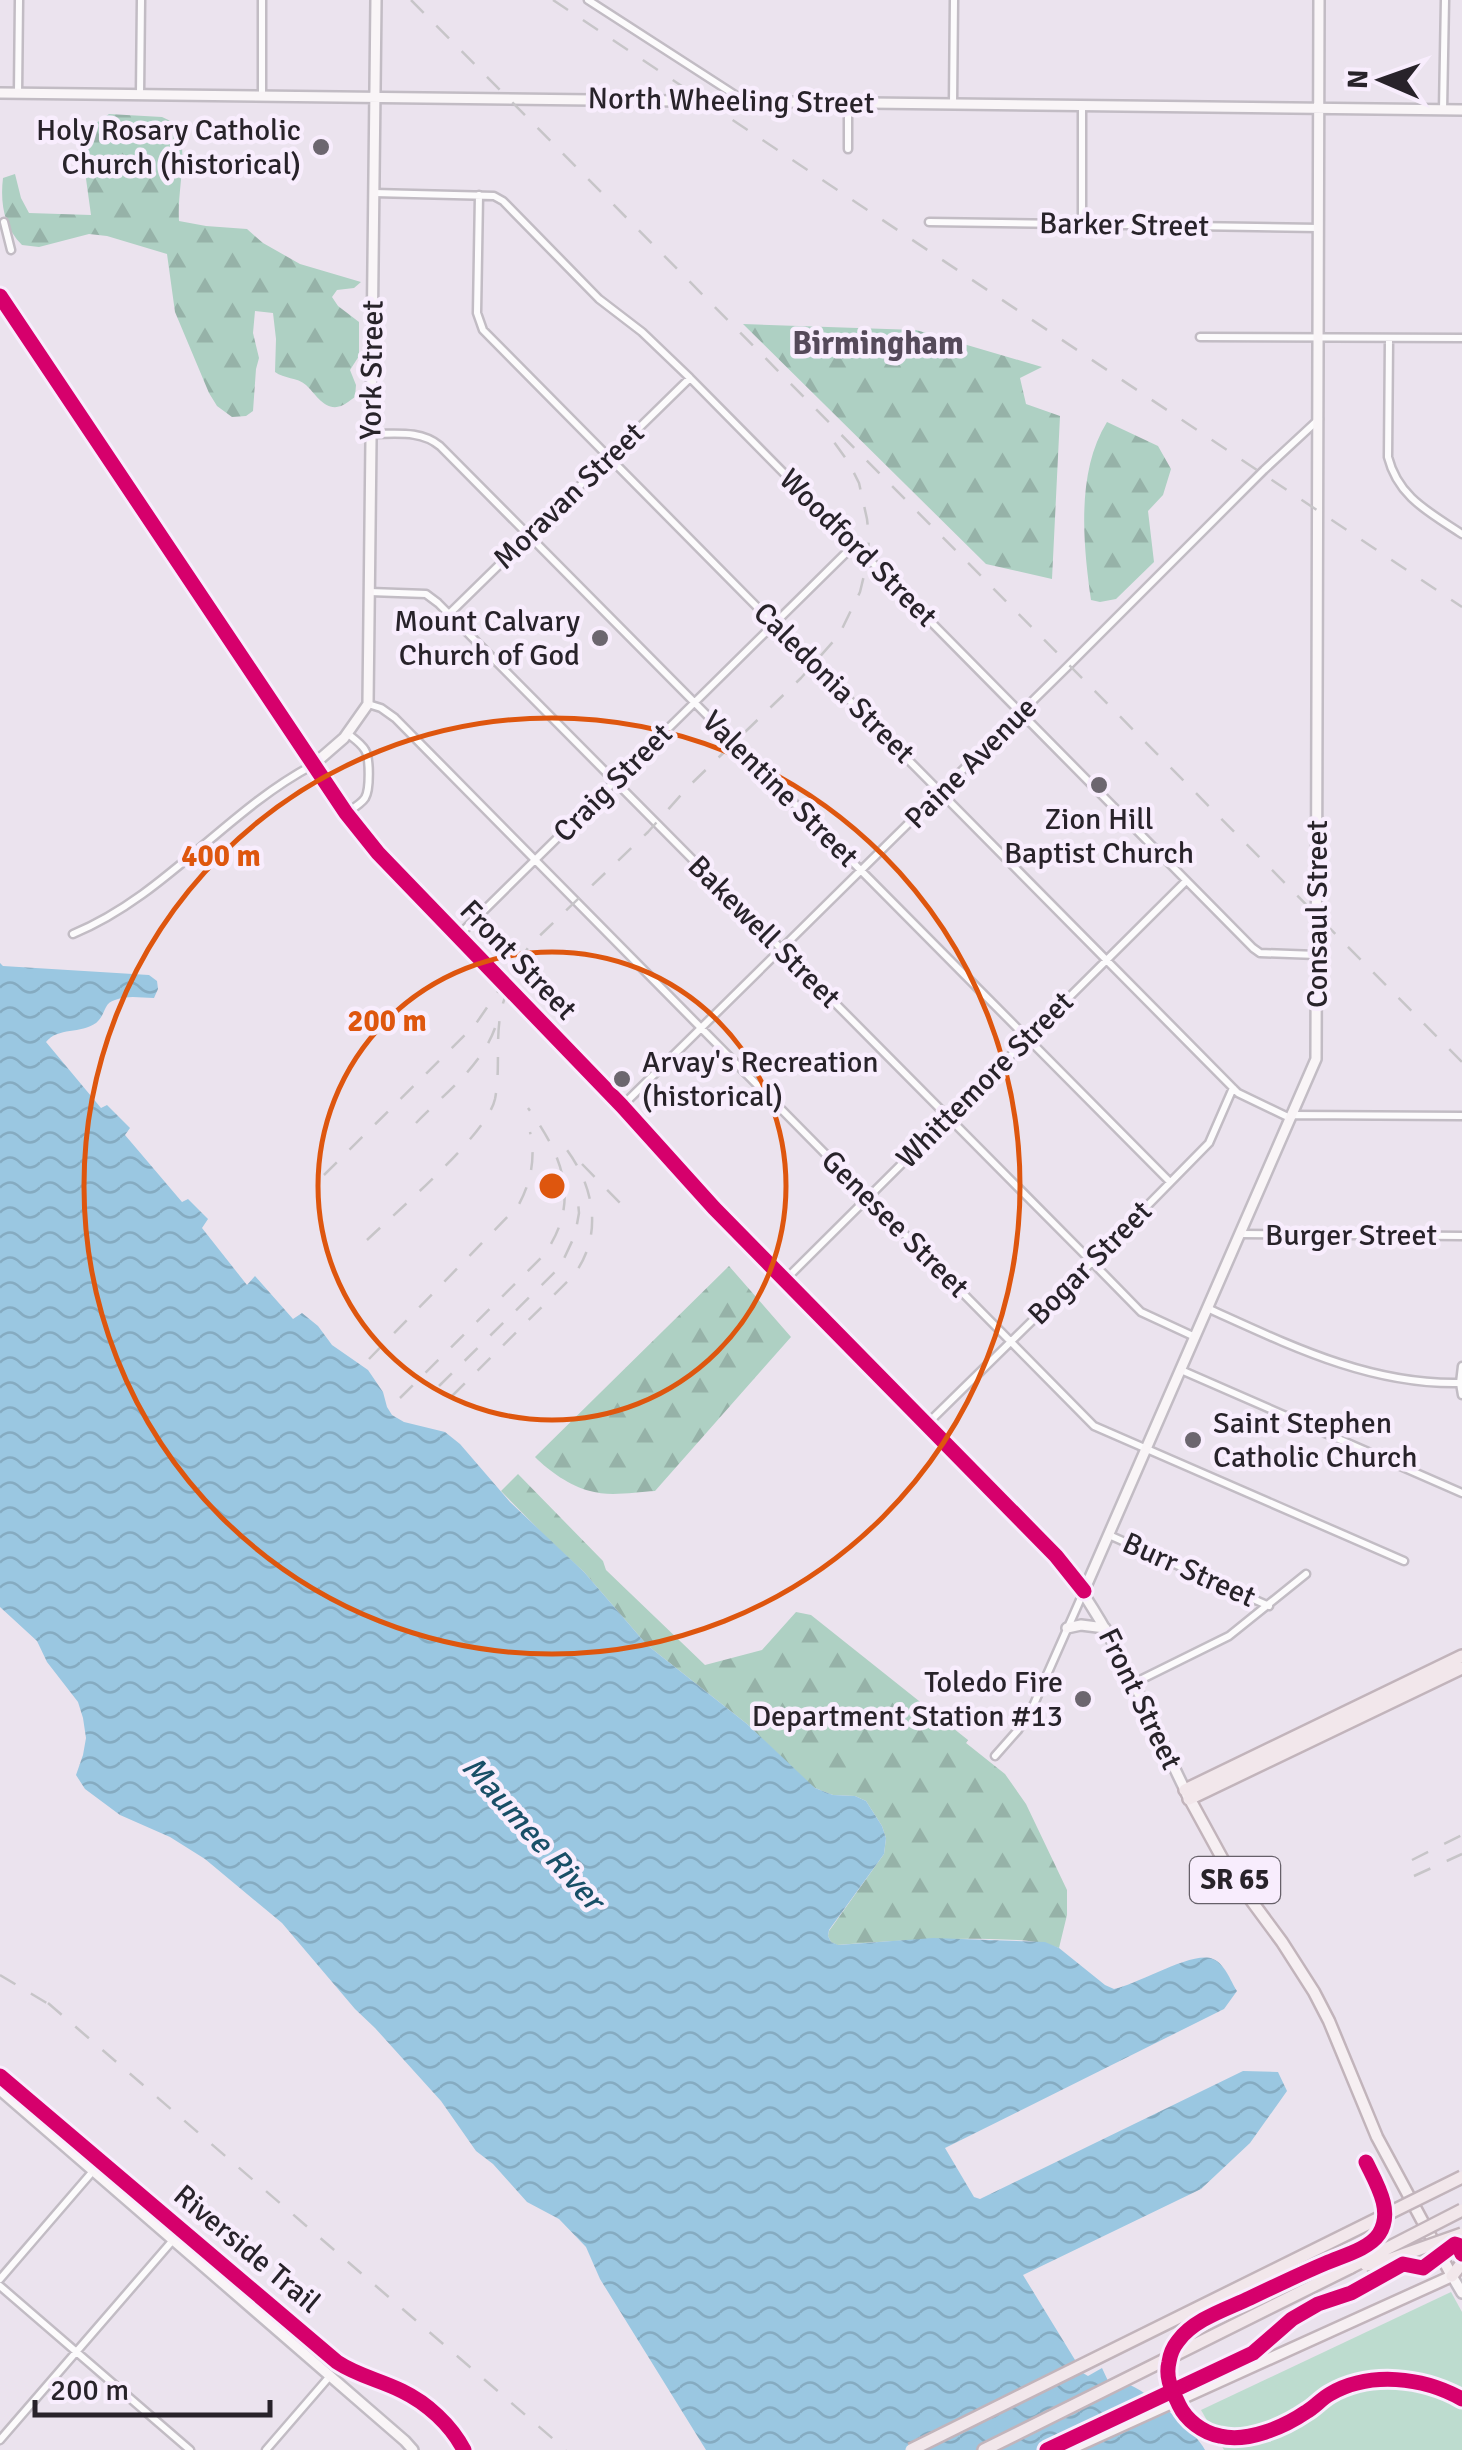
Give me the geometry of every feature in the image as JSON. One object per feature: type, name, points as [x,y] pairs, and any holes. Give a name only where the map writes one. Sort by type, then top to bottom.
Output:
[{"type":"highway","points":[[1187,1794],[1462,1656]]},
{"type":"highway","points":[[1187,1794],[1462,1668]]},
{"type":"highway","points":[[911,2450],[1462,2177]]},
{"type":"highway","points":[[984,2450],[1462,2210]]},
{"type":"highway","points":[[1352,2267],[1380,2262],[1462,2234]]},
{"type":"highway","points":[[1457,2276],[1462,2263]]},
{"type":"main road","name":"Front Street","points":[[1187,1794],[1228,1869],[1307,1979],[1329,2021],[1377,2137],[1457,2276]]},
{"type":"main road","points":[[1068,2450],[1457,2276]]},
{"type":"street","points":[[18,93],[19,0]]},
{"type":"street","points":[[140,0],[140,96]]},
{"type":"street","points":[[262,0],[262,96]]},
{"type":"street","name":"York Street","points":[[368,704],[376,0]]},
{"type":"street","points":[[588,0],[748,102]]},
{"type":"street","points":[[953,104],[954,0]]},
{"type":"street","name":"Consaul Street","points":[[995,1756],[1034,1704],[1316,1059],[1319,0]]},
{"type":"street","points":[[1444,110],[1445,0]]},
{"type":"street","name":"North Wheeling Street","points":[[0,93],[1462,110]]},
{"type":"street","points":[[848,103],[848,148]]},
{"type":"street","points":[[1082,106],[1082,224]]},
{"type":"street","name":"Woodford Street","points":[[374,193],[494,196],[503,201],[600,299],[690,378],[1260,953],[1317,954]]},
{"type":"street","name":"Caledonia Street","points":[[479,196],[478,321],[483,330],[1238,1093],[1291,1116]]},
{"type":"street","points":[[4,222],[4,238],[11,250]]},
{"type":"street","name":"Barker Street","points":[[930,222],[1319,228]]},
{"type":"street","name":"Front Street","points":[[0,296],[346,813],[397,875],[622,1106],[714,1208],[1056,1556],[1105,1628],[1187,1794]]},
{"type":"street","points":[[1200,337],[1462,338]]},
{"type":"street","points":[[1390,338],[1388,457],[1392,474],[1400,487],[1427,511],[1462,534]]},
{"type":"street","name":"Moravan Street","points":[[449,614],[690,378]]},
{"type":"street","name":"Paine Avenue","points":[[622,1106],[1318,419]]},
{"type":"street","name":"Valentine Street","points":[[372,434],[432,439],[1170,1182]]},
{"type":"street","name":"Craig Street","points":[[457,937],[854,545]]},
{"type":"street","name":"Bakewell Street","points":[[370,592],[426,594],[449,614],[1140,1312],[1195,1337]]},
{"type":"street","points":[[72,934],[126,906],[258,799],[329,753],[368,704]]},
{"type":"street","name":"Genesee Street","points":[[368,704],[396,718],[1094,1426],[1404,1561]]},
{"type":"street","points":[[346,813],[368,792],[368,761],[362,746],[347,733]]},
{"type":"street","name":"Whittemore Street","points":[[784,1280],[1186,881]]},
{"type":"street","name":"Bogar Street","points":[[927,1424],[1209,1143],[1233,1088]]},
{"type":"street","points":[[1291,1116],[1462,1116]]},
{"type":"street","name":"Burger Street","points":[[1240,1234],[1462,1236]]},
{"type":"street","points":[[1208,1308],[1330,1362],[1411,1381],[1460,1384]]},
{"type":"street","points":[[1462,1366],[1462,1395]]},
{"type":"street","points":[[1181,1370],[1462,1493]]},
{"type":"street","name":"Burr Street","points":[[1109,1535],[1269,1606]]},
{"type":"street","points":[[1133,1684],[1229,1636],[1306,1574]]},
{"type":"street","points":[[1067,1628],[1082,1624],[1105,1628]]},
{"type":"street","points":[[0,2090],[413,2450]]},
{"type":"street","points":[[94,2170],[0,2282],[76,2354],[190,2450]]},
{"type":"street","points":[[0,2440],[173,2240]]},
{"type":"street","name":"Front Street","points":[[1457,2276],[1462,2293]]},
{"type":"street","points":[[266,2450],[330,2376]]},
{"type":"street","points":[[397,2450],[405,2441]]},
{"type":"green space","points":[[109,114],[162,117],[177,124],[182,160],[179,221],[247,229],[300,264],[361,282],[354,288],[337,290],[332,297],[359,322],[359,356],[350,370],[356,385],[355,397],[341,406],[330,406],[302,382],[275,372],[273,313],[255,311],[253,333],[259,358],[253,411],[232,417],[217,406],[209,393],[175,312],[167,254],[89,234],[39,247],[22,245],[5,214],[3,178],[15,174],[29,213],[91,215],[83,157],[88,129]]},
{"type":"green space","points":[[743,324],[916,330],[1042,367],[1020,378],[1026,404],[1060,416],[1052,579],[986,564]]},
{"type":"green space","points":[[1107,422],[1158,446],[1171,469],[1163,495],[1148,511],[1154,562],[1116,599],[1100,602],[1091,600],[1084,509],[1090,463]]},
{"type":"green space","points":[[729,1266],[791,1337],[655,1491],[597,1493],[575,1486],[535,1457]]},
{"type":"green space","points":[[518,1474],[603,1561],[606,1570],[705,1665],[762,1650],[796,1612],[811,1615],[968,1740],[966,1743],[1005,1774],[1026,1804],[1067,1890],[1067,1915],[1059,1948],[1033,1941],[989,1939],[837,1945],[831,1942],[829,1931],[884,1854],[886,1838],[882,1826],[866,1801],[815,1788],[747,1724],[647,1645],[584,1572],[501,1491]]},
{"type":"green space","points":[[1451,2292],[1462,2312],[1462,2450],[1224,2450],[1201,2410]]},
{"type":"water","name":"Maumee River","points":[[0,963],[149,975],[157,981],[154,998],[120,998],[106,1006],[96,1023],[57,1034],[46,1042],[101,1108],[107,1105],[130,1128],[125,1135],[182,1202],[188,1199],[208,1219],[202,1228],[247,1285],[255,1276],[293,1319],[302,1313],[332,1345],[368,1370],[392,1415],[404,1422],[445,1432],[460,1444],[510,1502],[584,1572],[647,1645],[747,1724],[815,1788],[866,1801],[882,1826],[886,1838],[884,1854],[829,1930],[831,1942],[838,1945],[933,1938],[1045,1942],[1114,1989],[1192,1959],[1213,1959],[1224,1968],[1237,1991],[1224,2009],[945,2148],[974,2197],[980,2199],[1243,2071],[1278,2072],[1287,2091],[1250,2143],[1201,2189],[1023,2275],[1083,2373],[1088,2376],[1102,2368],[1109,2383],[1125,2383],[1146,2394],[1181,2422],[1205,2450],[706,2450],[600,2279],[586,2247],[559,2219],[527,2202],[476,2151],[441,2101],[282,1923],[205,1859],[170,1837],[120,1815],[85,1789],[76,1775],[86,1738],[78,1702],[47,1662],[37,1641],[0,1607]]},
{"type":"railway","points":[[411,0],[1462,1062]]},
{"type":"railway","points":[[553,0],[1462,607]]},
{"type":"railway","points":[[324,1175],[475,1025],[530,945],[648,832],[839,635],[860,592],[869,538],[859,483],[834,442]]},
{"type":"railway","points":[[367,1240],[459,1152],[488,1114],[495,1099],[498,1032],[507,992]]},
{"type":"railway","points":[[416,1123],[471,1068],[495,1028]]},
{"type":"railway","points":[[400,1398],[543,1256],[555,1236],[565,1199],[563,1180],[551,1144],[528,1108]]},
{"type":"railway","points":[[369,1359],[518,1206],[531,1170],[530,1132]]},
{"type":"railway","points":[[452,1396],[573,1276],[583,1259],[590,1242],[591,1206],[580,1172],[559,1140]]},
{"type":"railway","points":[[582,1164],[620,1203]]},
{"type":"railway","points":[[439,1386],[560,1267],[575,1235],[577,1191]]},
{"type":"railway","points":[[1412,1860],[1462,1835]]},
{"type":"railway","points":[[1414,1876],[1462,1854]]},
{"type":"railway","points":[[0,1975],[60,2011]]},
{"type":"railway","points":[[48,2003],[566,2450]]},
{"type":"cycle path","points":[[0,296],[346,813],[378,853],[622,1106],[714,1208],[1056,1556],[1084,1591]]},
{"type":"cycle path","name":"Riverside Trail","points":[[0,2076],[337,2362],[420,2402],[438,2416],[464,2450]]},
{"type":"cycle path","points":[[1366,2162],[1384,2207],[1383,2225],[1375,2239],[1193,2327],[1171,2354],[1168,2373],[1172,2389],[1182,2411],[1196,2425],[1231,2438],[1276,2428],[1330,2394],[1362,2382],[1414,2382],[1462,2399]]},
{"type":"cycle path","points":[[1047,2450],[1253,2353],[1292,2319],[1318,2304],[1351,2293],[1403,2264],[1423,2268],[1455,2244],[1462,2254]]},
{"type":"place","name":"Holy Rosary Catholic Church (historical)","points":[[321,147]]},
{"type":"place","name":"Mount Calvary Church of God","points":[[600,638]]},
{"type":"place","name":"Zion Hill Baptist Church","points":[[1099,785]]},
{"type":"place","name":"Arvay's Recreation (historical)","points":[[622,1079]]},
{"type":"place","name":"Saint Stephen Catholic Church","points":[[1193,1440]]},
{"type":"place","name":"Toledo Fire Department Station #13","points":[[1083,1699]]},
{"type":"district","name":"Birmingham","points":[[878,343]]}]
